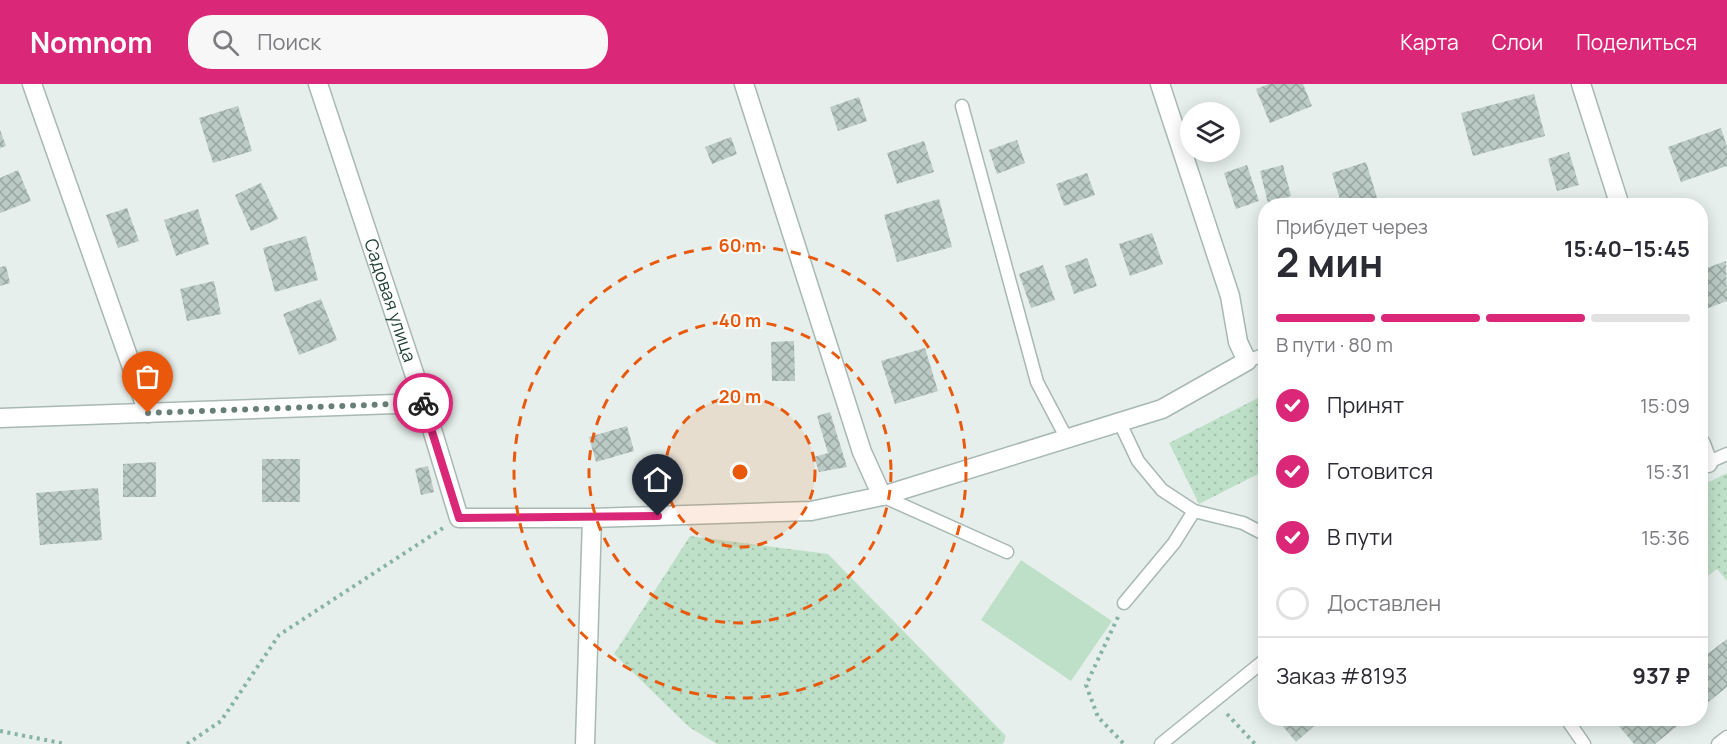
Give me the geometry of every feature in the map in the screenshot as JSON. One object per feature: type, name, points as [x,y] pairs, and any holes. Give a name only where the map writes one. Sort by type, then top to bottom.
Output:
[{"type":"street","points":[[32,84],[148,413]]},
{"type":"street","name":"Садовая улица","points":[[318,84],[424,403],[459,518]]},
{"type":"street","points":[[744,84],[862,452],[882,496]]},
{"type":"street","points":[[459,518],[592,518],[811,511],[882,496],[1162,409],[1246,361],[1238,342],[1230,296],[1160,84]]},
{"type":"street","points":[[1581,84],[1617,198]]},
{"type":"street","points":[[0,417],[424,403]]},
{"type":"street","points":[[585,744],[592,518]]},
{"type":"lane","points":[[962,106],[1037,382],[1067,439]]},
{"type":"lane","points":[[1246,361],[1258,357]]},
{"type":"lane","points":[[1120,423],[1138,461],[1162,490],[1194,511],[1243,523],[1258,531]]},
{"type":"lane","points":[[1708,463],[1727,454]]},
{"type":"lane","points":[[882,496],[1007,552]]},
{"type":"lane","points":[[1124,603],[1173,543],[1194,511]]},
{"type":"lane","points":[[1161,744],[1258,665]]},
{"type":"lane","points":[[1572,726],[1584,744]]},
{"type":"lane","points":[[1718,744],[1727,737]]},
{"type":"path","points":[[187,744],[221,721],[279,635],[459,518]]},
{"type":"path","points":[[1124,603],[1086,685],[1098,717],[1124,744]]},
{"type":"path","points":[[1214,699],[1256,744]]},
{"type":"path","points":[[0,731],[66,744]]},
{"type":"green space","points":[[1258,398],[1258,474],[1199,504],[1169,443]]},
{"type":"green space","points":[[1727,473],[1727,581],[1717,569],[1708,576],[1708,482]]},
{"type":"green space","points":[[690,536],[828,554],[1006,736],[1003,744],[717,744],[689,727],[614,654]]},
{"type":"green space","points":[[1021,560],[1112,621],[1071,681],[981,620]]},
{"type":"building","points":[[1269,84],[1303,84],[1312,106],[1270,123],[1256,89]]},
{"type":"building","points":[[1534,94],[1545,136],[1473,156],[1461,113]]},
{"type":"building","points":[[859,97],[867,121],[838,131],[830,107]]},
{"type":"building","points":[[238,106],[252,151],[213,163],[199,118]]},
{"type":"building","points":[[1721,128],[1727,147],[1727,166],[1681,182],[1668,147]]},
{"type":"building","points":[[0,130],[6,146],[0,148]]},
{"type":"building","points":[[731,137],[737,154],[712,164],[705,147]]},
{"type":"building","points":[[1017,140],[1025,163],[997,174],[989,150]]},
{"type":"building","points":[[924,141],[934,172],[897,184],[887,153]]},
{"type":"building","points":[[1569,152],[1579,185],[1557,191],[1548,159]]},
{"type":"building","points":[[1366,162],[1377,198],[1340,198],[1332,173]]},
{"type":"building","points":[[1247,165],[1258,201],[1236,209],[1224,173]]},
{"type":"building","points":[[1283,165],[1291,196],[1267,198],[1260,171]]},
{"type":"building","points":[[18,170],[31,201],[0,213],[0,178]]},
{"type":"building","points":[[1087,173],[1095,195],[1064,206],[1056,184]]},
{"type":"building","points":[[261,183],[278,219],[251,231],[235,195]]},
{"type":"building","points":[[939,199],[952,247],[897,262],[884,215]]},
{"type":"building","points":[[127,208],[139,241],[118,248],[106,215]]},
{"type":"building","points":[[198,209],[209,244],[176,256],[164,220]]},
{"type":"building","points":[[1152,233],[1163,264],[1130,276],[1119,244]]},
{"type":"building","points":[[306,236],[318,280],[275,292],[263,248]]},
{"type":"building","points":[[1087,258],[1097,286],[1074,294],[1065,266]]},
{"type":"building","points":[[1726,261],[1727,301],[1708,308],[1708,267]]},
{"type":"building","points":[[1043,265],[1055,300],[1031,308],[1019,274]]},
{"type":"building","points":[[6,266],[10,283],[0,286],[0,267]]},
{"type":"building","points":[[214,281],[221,314],[187,321],[180,289]]},
{"type":"building","points":[[321,299],[337,340],[299,355],[283,314]]},
{"type":"building","points":[[794,341],[795,381],[772,381],[771,342]]},
{"type":"building","points":[[925,348],[938,391],[895,404],[881,361]]},
{"type":"building","points":[[830,412],[847,467],[819,472],[814,457],[828,453],[817,416]]},
{"type":"building","points":[[627,426],[634,451],[596,462],[589,437]]},
{"type":"building","points":[[262,459],[300,459],[300,502],[262,502]]},
{"type":"building","points":[[156,462],[156,497],[123,497],[123,464]]},
{"type":"building","points":[[428,466],[434,492],[421,495],[415,469]]},
{"type":"building","points":[[98,488],[102,540],[40,545],[36,493]]},
{"type":"building","points":[[1727,639],[1727,687],[1708,702],[1708,654]]},
{"type":"building","points":[[1283,726],[1314,726],[1296,742]]},
{"type":"building","points":[[1619,726],[1677,726],[1655,744],[1634,744]]},
{"type":"way so far","points":[[148,413],[423,403]]},
{"type":"route","points":[[423,403],[459,518],[658,516]]}]
